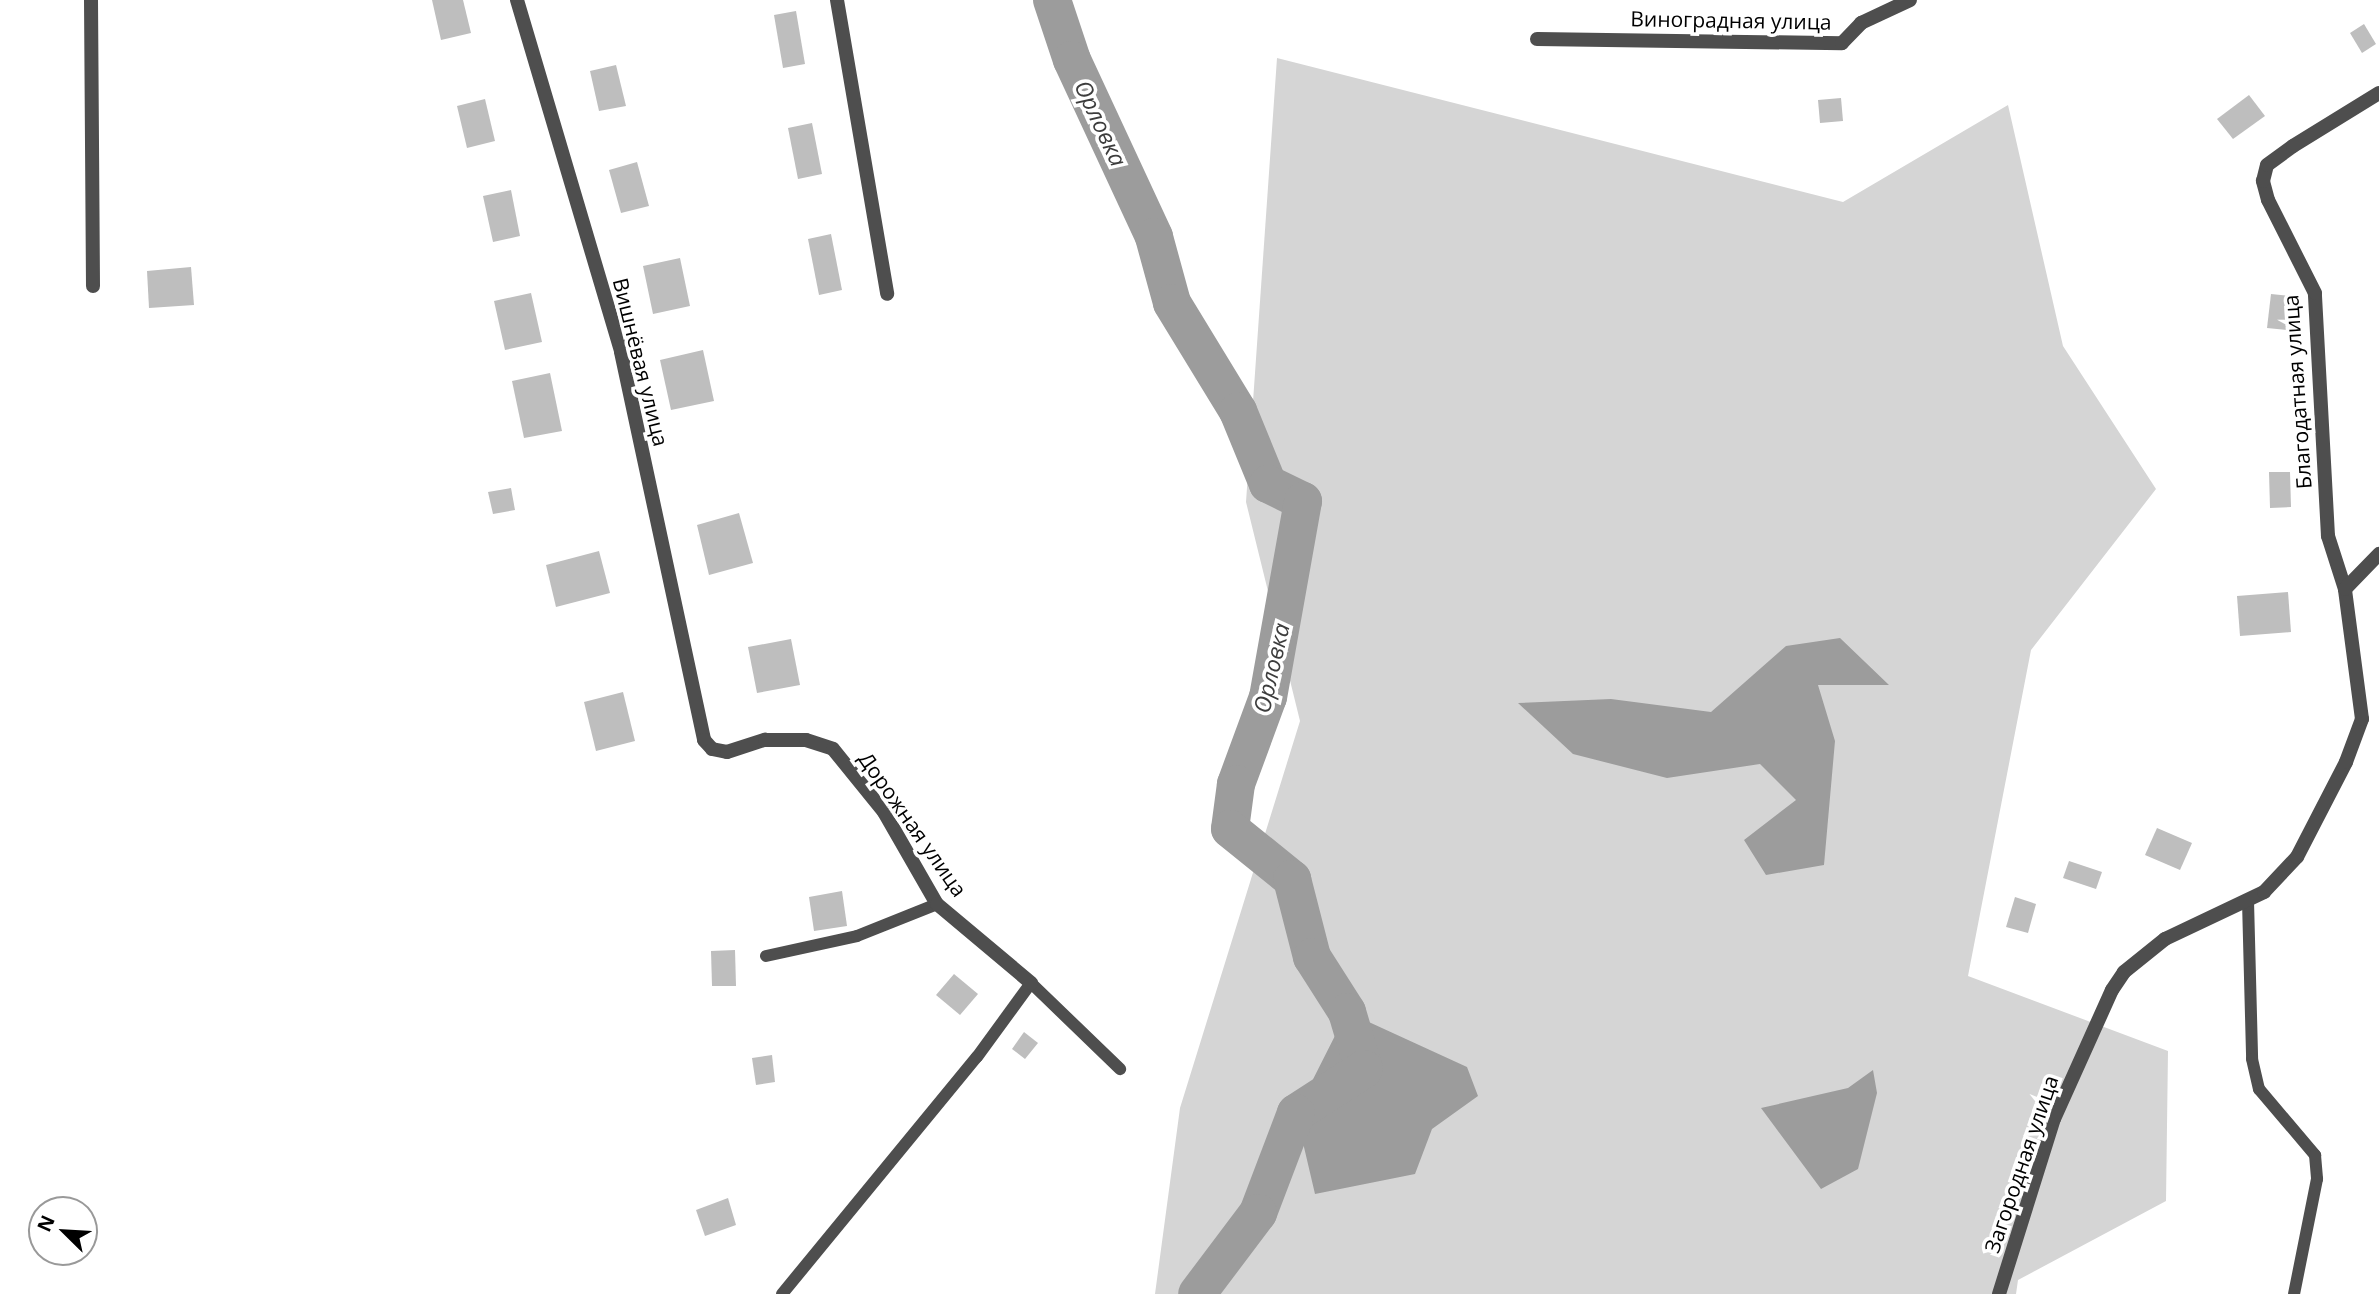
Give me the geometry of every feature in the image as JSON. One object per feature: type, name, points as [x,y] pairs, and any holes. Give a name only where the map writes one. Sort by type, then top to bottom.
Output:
[{"type":"street","points":[[91,0],[93,286]]},
{"type":"street","name":"Вишнёвая улица","points":[[517,0],[621,352],[704,740]]},
{"type":"street","points":[[837,0],[887,294]]},
{"type":"street","name":"Виноградная улица","points":[[1537,39],[1842,43],[1861,23],[1910,0]]},
{"type":"street","name":"Благодатная улица","points":[[2345,589],[2328,536],[2315,293],[2268,201],[2263,181],[2267,165],[2379,93]]},
{"type":"street","points":[[2345,589],[2379,554]]},
{"type":"street","name":"Загородная улица","points":[[1999,1294],[2054,1119],[2112,990],[2123,972],[2165,939],[2213,913],[2248,901],[2264,892],[2297,857],[2346,762],[2362,719],[2345,589]]},
{"type":"street","name":"Дорожная улица","points":[[704,740],[712,749],[727,752],[765,740],[806,740],[833,749],[884,812],[937,904],[1031,983]]},
{"type":"lane","points":[[2248,901],[2252,1059],[2259,1088],[2315,1155],[2317,1179],[2294,1294]]},
{"type":"lane","points":[[765,956],[857,936],[937,904]]},
{"type":"lane","points":[[782,1294],[984,1049],[1031,983],[1120,1069]]},
{"type":"shaded area","points":[[1277,58],[1843,202],[2008,105],[2063,346],[2156,489],[2031,650],[1968,976],[2168,1051],[2166,1201],[2018,1280],[2016,1294],[1155,1294],[1180,1108],[1300,721],[1246,502]]},
{"type":"shaded area","points":[[1840,638],[1889,685],[1818,685],[1835,741],[1824,865],[1766,875],[1744,840],[1796,800],[1760,764],[1667,778],[1573,754],[1518,703],[1611,699],[1711,712],[1786,646]]},
{"type":"shaded area","points":[[1347,1012],[1467,1067],[1478,1096],[1432,1129],[1415,1174],[1315,1194],[1296,1113]]},
{"type":"shaded area","points":[[1873,1070],[1877,1093],[1858,1169],[1821,1189],[1761,1108],[1848,1088]]},
{"type":"building","points":[[432,0],[463,0],[471,33],[441,40]]},
{"type":"building","points":[[796,11],[805,64],[783,68],[774,15]]},
{"type":"building","points":[[2364,24],[2376,44],[2362,53],[2350,33]]},
{"type":"building","points":[[616,65],[626,106],[599,111],[590,71]]},
{"type":"building","points":[[2249,95],[2265,116],[2233,139],[2217,119]]},
{"type":"building","points":[[1841,98],[1843,121],[1820,123],[1818,100]]},
{"type":"building","points":[[485,99],[495,141],[467,148],[457,106]]},
{"type":"building","points":[[812,123],[822,174],[798,179],[788,128]]},
{"type":"building","points":[[637,162],[649,206],[621,213],[609,170]]},
{"type":"building","points":[[511,190],[520,236],[493,242],[483,196]]},
{"type":"building","points":[[831,234],[842,290],[819,295],[808,239]]},
{"type":"building","points":[[680,258],[690,306],[653,314],[643,266]]},
{"type":"building","points":[[191,267],[194,305],[149,308],[147,271]]},
{"type":"building","points":[[531,293],[542,342],[505,350],[494,301]]},
{"type":"building","points":[[2271,294],[2291,296],[2287,330],[2267,328]]},
{"type":"building","points":[[703,350],[714,401],[671,410],[660,360]]},
{"type":"building","points":[[550,373],[562,431],[524,438],[512,381]]},
{"type":"building","points":[[2269,472],[2290,472],[2291,507],[2270,508]]},
{"type":"building","points":[[511,488],[515,510],[493,514],[488,492]]},
{"type":"building","points":[[739,513],[753,563],[709,575],[697,525]]},
{"type":"building","points":[[599,551],[610,593],[556,607],[546,565]]},
{"type":"building","points":[[2288,592],[2291,632],[2240,636],[2237,596]]},
{"type":"building","points":[[791,639],[800,685],[757,693],[748,647]]},
{"type":"building","points":[[623,692],[635,741],[596,751],[584,702]]},
{"type":"building","points":[[2157,828],[2192,843],[2180,870],[2145,855]]},
{"type":"building","points":[[2069,861],[2102,872],[2096,889],[2063,878]]},
{"type":"building","points":[[842,891],[847,926],[814,931],[809,897]]},
{"type":"building","points":[[2015,897],[2036,904],[2028,933],[2006,927]]},
{"type":"building","points":[[735,950],[736,986],[712,986],[711,951]]},
{"type":"building","points":[[954,974],[978,994],[960,1015],[936,995]]},
{"type":"building","points":[[1024,1032],[1038,1043],[1025,1059],[1012,1049]]},
{"type":"building","points":[[772,1055],[775,1082],[756,1085],[752,1058]]},
{"type":"building","points":[[728,1198],[736,1225],[705,1236],[696,1210]]},
{"type":"waterway","name":"Орловка","points":[[1052,0],[1072,60],[1154,237],[1172,303],[1238,411],[1268,484],[1303,501],[1268,697],[1236,784],[1230,829],[1292,879],[1312,957],[1347,1012],[1364,1069],[1296,1113],[1258,1213],[1197,1294]]}]
